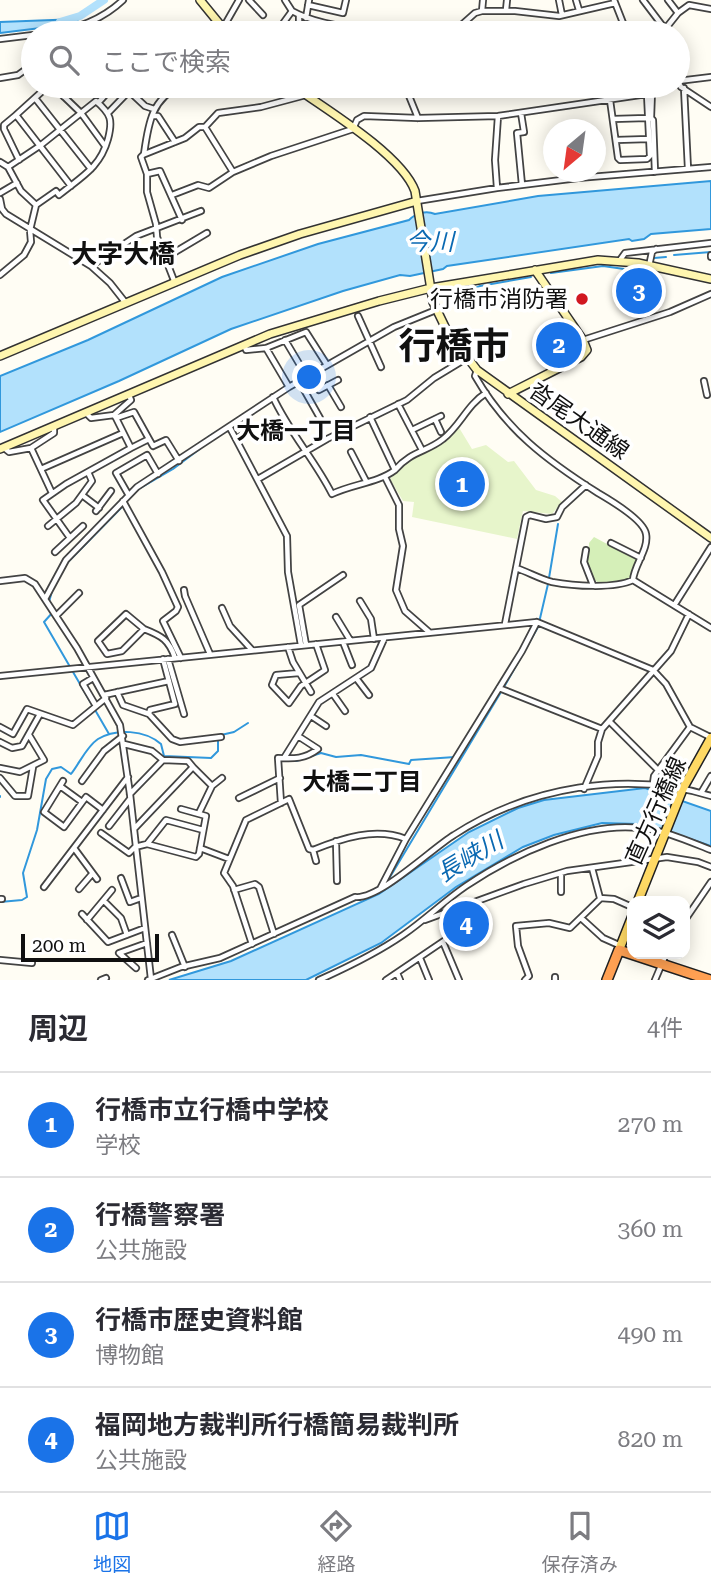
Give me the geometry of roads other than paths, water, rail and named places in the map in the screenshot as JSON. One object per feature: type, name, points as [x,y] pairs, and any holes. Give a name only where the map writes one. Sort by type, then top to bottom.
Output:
[{"type":"highway","points":[[607,980],[620,948],[710,980]]},
{"type":"main road","name":"直方行橋線","points":[[640,896],[682,791],[711,738]]},
{"type":"main road","points":[[620,948],[627,930]]},
{"type":"street","points":[[93,21],[123,0]]},
{"type":"street","points":[[200,0],[215,21]]},
{"type":"street","points":[[229,21],[239,0]]},
{"type":"street","points":[[249,0],[263,15]]},
{"type":"street","points":[[285,0],[292,11],[299,15],[322,21]]},
{"type":"street","points":[[306,18],[309,3],[343,13],[346,0]]},
{"type":"street","points":[[482,11],[483,0]]},
{"type":"street","points":[[506,10],[507,0]]},
{"type":"street","points":[[559,0],[562,15]]},
{"type":"street","points":[[576,0],[579,10]]},
{"type":"street","points":[[643,0],[657,21]]},
{"type":"street","points":[[668,0],[678,13]]},
{"type":"street","points":[[465,21],[482,11],[506,10],[562,15],[614,2],[622,21]]},
{"type":"street","points":[[671,21],[689,5],[711,9]]},
{"type":"street","points":[[285,21],[292,11]]},
{"type":"street","points":[[299,15],[299,21]]},
{"type":"street","points":[[0,39],[21,36]]},
{"type":"street","points":[[0,78],[21,73]]},
{"type":"street","points":[[690,80],[711,77]]},
{"type":"street","points":[[690,92],[711,107]]},
{"type":"street","points":[[19,160],[4,125],[35,98],[92,169]]},
{"type":"street","points":[[65,98],[81,113],[106,146]]},
{"type":"street","points":[[98,103],[102,98]]},
{"type":"street","points":[[108,113],[122,98]]},
{"type":"street","points":[[136,98],[145,106],[154,109]]},
{"type":"street","points":[[162,98],[151,116],[144,155],[141,158],[147,174],[147,192],[156,230],[175,282]]},
{"type":"street","points":[[205,127],[214,116],[224,110],[261,107],[295,98]]},
{"type":"street","name":"沓尾大通線","points":[[310,98],[404,169],[412,183],[417,204],[436,310],[447,331],[477,370],[711,538]]},
{"type":"street","points":[[410,98],[418,118]]},
{"type":"street","points":[[172,195],[198,185],[209,188],[233,172],[271,156],[353,129],[357,120],[364,116],[498,116],[620,98]]},
{"type":"street","points":[[610,100],[620,160],[647,159],[650,156],[649,98]]},
{"type":"street","points":[[649,98],[655,172]]},
{"type":"street","points":[[684,98],[688,169]]},
{"type":"street","points":[[0,275],[24,255],[31,243],[30,230],[36,205],[55,191],[59,195],[92,169],[103,156],[112,123],[108,113],[96,101],[41,145],[19,160],[3,166],[21,191],[36,205]]},
{"type":"street","points":[[521,114],[524,132],[517,133],[522,185]]},
{"type":"street","points":[[16,115],[71,186]]},
{"type":"street","points":[[151,116],[158,116],[175,142]]},
{"type":"street","points":[[497,188],[495,160],[498,116]]},
{"type":"street","points":[[613,120],[648,118]]},
{"type":"street","points":[[144,155],[175,142],[199,127],[205,127]]},
{"type":"street","points":[[205,127],[233,172]]},
{"type":"street","points":[[616,140],[649,139]]},
{"type":"street","points":[[0,356],[175,282],[300,234],[417,204],[497,188],[711,167]]},
{"type":"street","points":[[147,174],[160,171],[182,220]]},
{"type":"street","points":[[0,193],[16,183]]},
{"type":"street","points":[[0,199],[1,209],[30,230],[92,266],[110,283],[125,303]]},
{"type":"street","points":[[92,266],[136,236],[201,211]]},
{"type":"street","points":[[165,258],[207,233]]},
{"type":"street","points":[[620,260],[625,253],[711,243]]},
{"type":"street","points":[[649,266],[652,252],[656,248]]},
{"type":"street","points":[[2,448],[244,345],[297,325],[430,284],[579,262],[620,260],[711,279]]},
{"type":"street","points":[[509,394],[585,354],[587,350],[535,270]]},
{"type":"street","points":[[583,340],[670,312],[711,295]]},
{"type":"street","points":[[45,599],[66,560],[128,494],[289,387],[402,324],[436,310]]},
{"type":"street","points":[[358,316],[381,367]]},
{"type":"street","points":[[244,345],[249,351],[266,348],[306,332],[327,365]]},
{"type":"street","points":[[285,340],[319,390],[338,380]]},
{"type":"street","points":[[266,348],[289,387]]},
{"type":"street","points":[[258,479],[370,416],[414,396],[434,378],[467,358]]},
{"type":"street","points":[[477,370],[475,376],[502,417],[526,442],[624,510],[644,527],[647,538],[633,580],[626,584],[550,582],[516,568]]},
{"type":"street","points":[[707,395],[703,382],[711,380]]},
{"type":"street","points":[[299,382],[320,418]]},
{"type":"street","points":[[328,385],[341,407]]},
{"type":"street","points":[[273,397],[282,417],[320,471],[332,494],[385,477],[405,459],[443,439],[477,399],[486,393]]},
{"type":"street","points":[[115,416],[131,400],[129,395]]},
{"type":"street","points":[[398,404],[422,450]]},
{"type":"street","points":[[86,413],[92,418],[134,412],[153,446],[166,440],[179,461]]},
{"type":"street","points":[[115,416],[131,448]]},
{"type":"street","points":[[370,416],[395,470]]},
{"type":"street","points":[[412,430],[441,416]]},
{"type":"street","points":[[435,419],[441,432]]},
{"type":"street","points":[[2,448],[9,452],[31,448],[54,433],[54,427]]},
{"type":"street","points":[[230,428],[287,536],[288,572],[304,645]]},
{"type":"street","points":[[236,439],[251,430]]},
{"type":"street","points":[[41,469],[123,433]]},
{"type":"street","points":[[70,538],[43,500],[149,439]]},
{"type":"street","points":[[31,448],[52,493]]},
{"type":"street","points":[[351,452],[366,481]]},
{"type":"street","points":[[128,494],[116,473],[147,455],[158,474]]},
{"type":"street","points":[[48,526],[82,495],[92,481],[88,472]]},
{"type":"street","points":[[385,477],[400,505],[399,529],[403,546],[396,590],[405,611],[429,632]]},
{"type":"street","points":[[505,624],[526,517],[557,517],[562,507],[586,485]]},
{"type":"street","points":[[82,495],[97,509],[111,491]]},
{"type":"street","points":[[122,501],[162,572],[177,607],[176,611],[163,621],[178,658]]},
{"type":"street","points":[[55,552],[83,526]]},
{"type":"street","points":[[611,543],[640,558]]},
{"type":"street","points":[[675,604],[711,547]]},
{"type":"street","points":[[586,550],[584,562],[593,585]]},
{"type":"street","points":[[304,645],[299,605],[343,575]]},
{"type":"street","points":[[0,581],[25,578],[35,584],[116,717],[124,744],[149,979],[220,958],[355,897],[362,898],[395,880],[454,835],[499,811],[542,795],[653,783],[711,796]]},
{"type":"street","points":[[633,580],[711,628]]},
{"type":"street","points":[[184,590],[210,654]]},
{"type":"street","points":[[56,616],[79,593]]},
{"type":"street","points":[[360,601],[371,619],[374,639]]},
{"type":"street","points":[[222,608],[230,626],[253,650]]},
{"type":"street","points":[[144,629],[122,651],[107,654],[98,641],[126,614],[144,629],[165,638],[178,658]]},
{"type":"street","points":[[584,789],[598,756],[598,742],[602,730],[671,651],[689,614]]},
{"type":"street","points":[[336,617],[350,641]]},
{"type":"street","points":[[379,890],[406,839],[537,622]]},
{"type":"street","points":[[0,676],[537,622],[653,670],[666,684],[690,727],[711,738]]},
{"type":"street","points":[[284,758],[319,702],[370,667],[384,638]]},
{"type":"street","points":[[343,642],[352,665]]},
{"type":"street","points":[[299,673],[275,675],[272,685],[289,703],[304,682],[326,670],[316,644]]},
{"type":"street","points":[[288,647],[311,692]]},
{"type":"street","points":[[149,714],[150,710],[175,704],[166,659]]},
{"type":"street","points":[[166,659],[184,714]]},
{"type":"street","points":[[93,678],[83,684],[96,706]]},
{"type":"street","points":[[356,678],[369,695]]},
{"type":"street","points":[[0,727],[13,734],[27,709],[73,725],[105,697],[169,681]]},
{"type":"street","points":[[499,688],[602,730]]},
{"type":"street","points":[[117,692],[123,705],[149,714],[172,738],[180,742],[221,737]]},
{"type":"street","points":[[333,694],[345,711]]},
{"type":"street","points":[[0,743],[19,748],[40,714]]},
{"type":"street","points":[[311,716],[326,726]]},
{"type":"street","points":[[610,722],[659,769]]},
{"type":"street","points":[[653,783],[654,776],[690,727]]},
{"type":"street","points":[[0,768],[20,772],[44,760],[29,735]]},
{"type":"street","points":[[82,781],[104,751],[122,736]]},
{"type":"street","points":[[281,803],[278,758],[302,758],[318,749],[298,736]]},
{"type":"street","points":[[124,744],[152,751],[163,760],[188,761],[212,786]]},
{"type":"street","points":[[109,826],[130,797],[163,760]]},
{"type":"street","points":[[0,778],[15,796],[28,796],[33,767]]},
{"type":"street","points":[[134,829],[193,767]]},
{"type":"street","points":[[44,887],[128,776]]},
{"type":"street","points":[[701,793],[711,776]]},
{"type":"street","points":[[199,813],[212,786],[222,778]]},
{"type":"street","points":[[239,798],[280,778]]},
{"type":"street","points":[[82,802],[61,783],[44,812],[64,827],[86,797],[103,810]]},
{"type":"street","points":[[252,944],[234,890],[224,873],[246,820],[289,799],[316,861]]},
{"type":"street","points":[[101,833],[129,853],[135,847],[147,844],[196,857],[199,854],[206,816],[181,809]]},
{"type":"street","points":[[147,844],[166,820],[203,830]]},
{"type":"street","points":[[319,980],[383,948],[473,881],[533,849],[560,839],[615,828],[642,828],[666,832],[711,850]]},
{"type":"street","points":[[313,850],[336,841],[382,832],[406,839]]},
{"type":"street","points":[[336,841],[337,881]]},
{"type":"street","points":[[74,848],[95,876],[79,889]]},
{"type":"street","points":[[200,848],[229,859]]},
{"type":"street","points":[[423,920],[561,873],[656,857],[698,862],[711,867]]},
{"type":"street","points":[[592,868],[601,898]]},
{"type":"street","points":[[561,873],[561,892]]},
{"type":"street","points":[[121,878],[130,902],[141,898]]},
{"type":"street","points":[[690,913],[711,883]]},
{"type":"street","points":[[234,890],[255,884],[259,887],[274,934]]},
{"type":"street","points":[[87,920],[113,890]]},
{"type":"street","points":[[528,979],[518,946],[516,926],[549,923],[569,928],[601,898],[627,904]]},
{"type":"street","points":[[104,901],[121,918],[127,935]]},
{"type":"street","points":[[386,980],[454,934],[440,905]]},
{"type":"street","points":[[82,915],[108,942],[145,928]]},
{"type":"street","points":[[580,918],[603,938],[620,948]]},
{"type":"street","points":[[172,935],[185,967]]},
{"type":"street","points":[[443,942],[459,980]]},
{"type":"street","points":[[136,968],[119,954],[146,943]]},
{"type":"street","points":[[420,958],[429,980]]},
{"type":"street","points":[[655,980],[664,959]]},
{"type":"street","points":[[0,960],[32,963]]},
{"type":"street","points":[[397,972],[400,980]]},
{"type":"water","points":[[79,19],[74,21],[26,21]]},
{"type":"water","points":[[21,21],[21,30],[0,33],[0,22]]},
{"type":"water","name":"今川","points":[[711,181],[711,229],[651,234],[644,239],[632,241],[629,239],[447,266],[410,276],[400,275],[343,291],[231,329],[0,432],[0,376],[88,340],[222,277],[318,244],[409,220],[421,213],[435,214],[538,196]]},
{"type":"water","name":"長峡川","points":[[645,788],[711,811],[711,846],[638,824],[602,823],[554,835],[523,847],[456,887],[381,943],[306,980],[169,980],[231,961],[379,894],[469,832],[518,808],[544,800]]},
{"type":"waterway","points":[[63,21],[80,16],[104,0]]},
{"type":"waterway","points":[[674,255],[711,252]]},
{"type":"waterway","points":[[654,258],[666,257]]},
{"type":"waterway","points":[[551,273],[603,266],[652,273]]},
{"type":"waterway","points":[[445,303],[480,286],[531,277]]},
{"type":"waterway","points":[[208,437],[224,427]]},
{"type":"waterway","points":[[126,501],[137,490],[173,469],[201,448]]},
{"type":"waterway","points":[[66,564],[123,506]]},
{"type":"waterway","points":[[549,578],[558,524]]},
{"type":"waterway","points":[[504,687],[538,627],[548,584]]},
{"type":"waterway","points":[[49,602],[52,591]]},
{"type":"waterway","points":[[53,612],[44,622],[109,734]]},
{"type":"waterway","points":[[387,882],[501,692]]},
{"type":"waterway","points":[[221,735],[234,732],[248,723]]},
{"type":"waterway","points":[[0,902],[27,897],[23,873],[37,830],[46,779],[52,769],[61,767],[71,774],[94,742],[113,733],[139,733],[154,739],[161,744],[164,756],[211,758],[218,751],[218,740]]},
{"type":"waterway","points":[[281,760],[296,761],[321,753],[336,757],[361,755],[409,764],[411,760],[455,757]]},
{"type":"place","name":"行橋市歴史資料館","points":[[639,291]]},
{"type":"place","name":"行橋市消防署","points":[[582,299]]},
{"type":"place","name":"行橋警察署","points":[[559,345]]},
{"type":"place","name":"行橋市立行橋中学校","points":[[462,484]]},
{"type":"place","name":"福岡地方裁判所行橋簡易裁判所","points":[[466,924]]},
{"type":"district","name":"大字大橋","points":[[123,254]]},
{"type":"district","name":"行橋市","points":[[454,346]]},
{"type":"district","name":"大橋一丁目","points":[[296,431]]},
{"type":"district","name":"大橋二丁目","points":[[362,782]]}]
